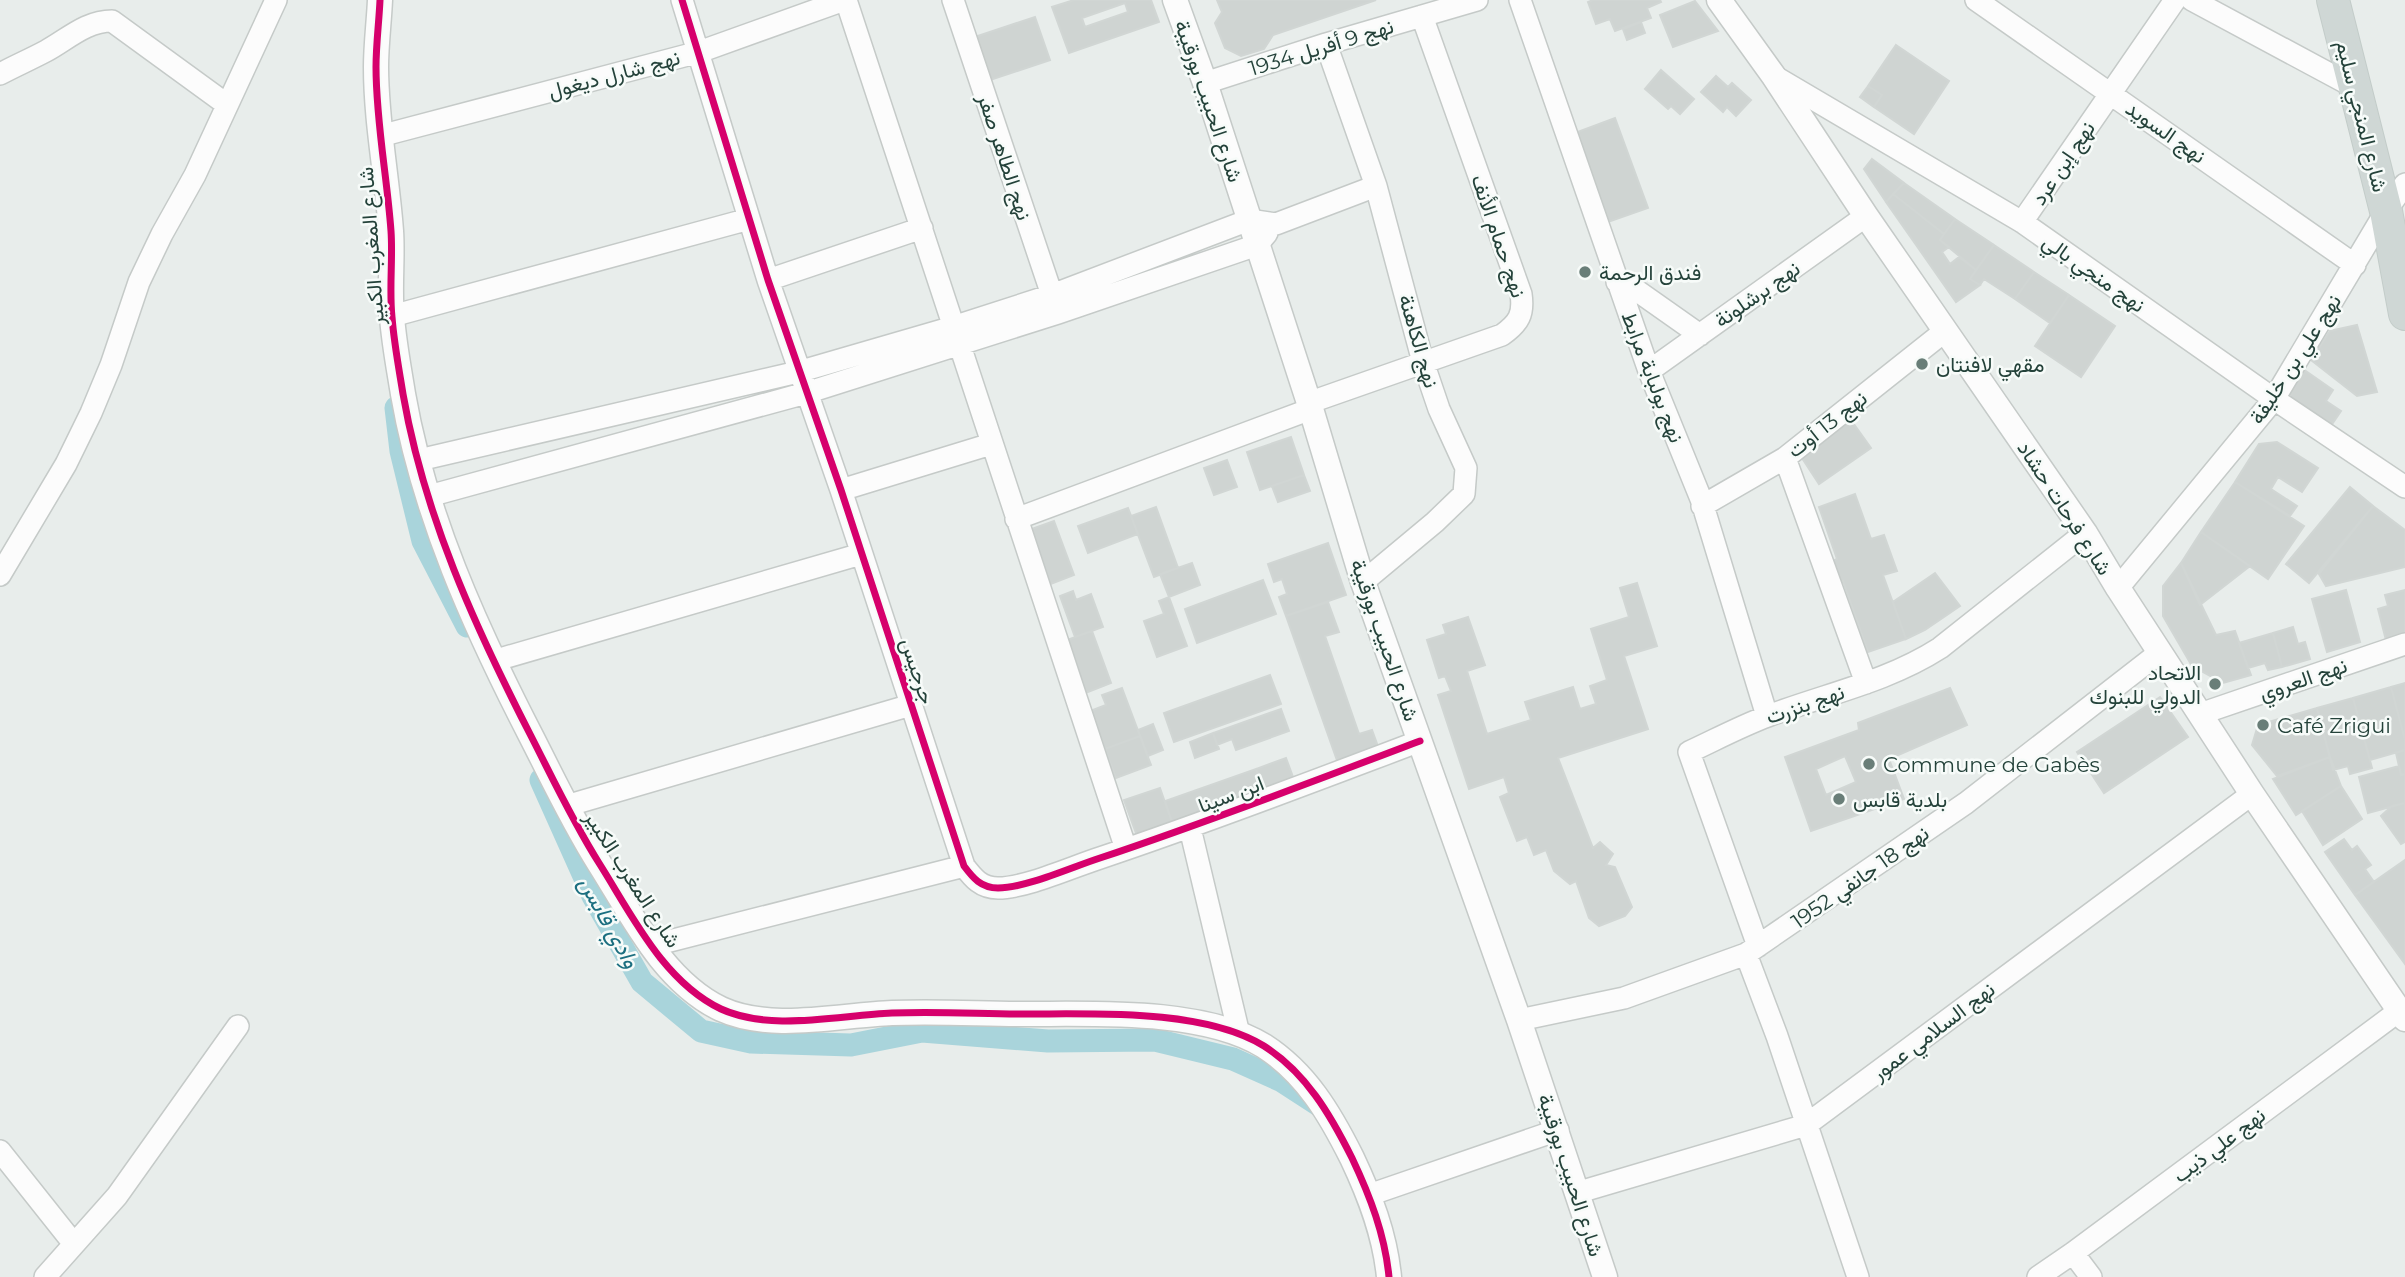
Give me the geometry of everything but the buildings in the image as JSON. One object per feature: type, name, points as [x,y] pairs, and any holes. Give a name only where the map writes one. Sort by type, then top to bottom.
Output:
[{"type":"main road","name":"شارع المنجي سليم","points":[[2333,0],[2386,211],[2405,314]]},
{"type":"street","points":[[0,575],[65,464],[91,413],[111,365],[139,282],[195,175],[276,0]]},
{"type":"street","name":"شارع المغرب الكبير","points":[[380,0],[376,69],[380,136],[391,231],[392,316],[402,390],[429,496],[447,556],[493,661],[589,848],[650,946],[683,983],[716,1006],[744,1018],[778,1021],[937,1012],[1122,1013],[1207,1025],[1239,1034],[1276,1055],[1311,1089],[1330,1114],[1369,1195],[1384,1245],[1389,1277]]},
{"type":"street","name":"جرجيس","points":[[682,0],[768,280],[841,490],[964,866]]},
{"type":"street","points":[[845,0],[1126,849]]},
{"type":"street","name":"نهج شارل ديغول","points":[[380,136],[699,52],[845,0]]},
{"type":"street","name":"نهج الطاهر صفر","points":[[953,0],[1055,304]]},
{"type":"street","name":"شارع الحبيب بورقيبة","points":[[1175,0],[1205,83],[1310,406],[1363,582],[1558,1130],[1605,1277]]},
{"type":"street","name":"نهج 9 أفريل 1934","points":[[1205,83],[1477,0]]},
{"type":"street","name":"نهج بولبابة مرابط","points":[[1520,0],[1648,371],[1701,499],[1767,716]]},
{"type":"street","name":"شارع فرحات حشاد","points":[[1719,0],[2085,533],[2159,653],[2402,1015]]},
{"type":"street","name":"نهج السويد","points":[[1976,0],[2355,265]]},
{"type":"street","name":"نهج إبن عرد","points":[[2022,222],[2175,0]]},
{"type":"street","points":[[2192,0],[2354,87]]},
{"type":"street","name":"نهج حمام الأنف","points":[[1016,519],[1423,362],[1502,335],[1514,327],[1520,319],[1523,307],[1521,294],[1422,16]]},
{"type":"street","points":[[0,74],[48,50],[89,24],[112,21],[226,104]]},
{"type":"street","name":"نهج الكاهنة","points":[[1326,44],[1376,186],[1423,362],[1439,409],[1466,468],[1464,494],[1363,582]]},
{"type":"street","name":"نهج منجي بالي","points":[[1773,75],[2022,222],[2274,399],[2405,487]]},
{"type":"street","name":"نهج علي بن خليفة","points":[[2118,589],[2274,399],[2386,211],[2405,184]]},
{"type":"street","points":[[429,496],[806,393],[956,336],[1257,245],[1276,224],[1376,186]]},
{"type":"street","name":"نهج برشلونة","points":[[1648,371],[1866,216]]},
{"type":"street","points":[[392,316],[749,219]]},
{"type":"street","points":[[1055,304],[1249,220],[1276,224]]},
{"type":"street","points":[[768,280],[922,228]]},
{"type":"street","points":[[1617,282],[1629,285],[1700,335]]},
{"type":"street","name":"نهج 13 أوت","points":[[1702,506],[1785,458],[1945,331]]},
{"type":"street","points":[[419,460],[956,336]]},
{"type":"street","points":[[841,490],[991,444]]},
{"type":"street","points":[[1785,458],[1866,683]]},
{"type":"street","name":"نهج بنزرت","points":[[1858,1277],[1777,1036],[1689,752],[1767,716],[1917,663],[1940,648],[2085,533]]},
{"type":"street","points":[[493,661],[861,554]]},
{"type":"street","name":"نهج العروي","points":[[2200,714],[2405,644]]},
{"type":"street","name":"نهج 18 جانفي 1952","points":[[1519,1020],[1624,998],[1752,950],[1966,803],[2159,653]]},
{"type":"street","points":[[566,806],[911,705]]},
{"type":"street","name":"ابن سينا","points":[[964,866],[976,882],[995,888],[1012,886],[1190,828],[1420,741]]},
{"type":"street","name":"نهج السلامي عمور","points":[[1576,1193],[1806,1125],[2252,794]]},
{"type":"street","points":[[1190,828],[1239,1034]]},
{"type":"street","points":[[650,946],[964,866]]},
{"type":"street","name":"نهج علي ذيب","points":[[2038,1277],[2402,1015]]},
{"type":"street","points":[[46,1277],[117,1196],[238,1026]]},
{"type":"street","points":[[1369,1195],[1558,1130]]},
{"type":"street","points":[[0,1151],[74,1244]]},
{"type":"street","points":[[2073,1253],[2091,1277]]},
{"type":"waterway","name":"وادي قابس","points":[[396,408],[401,451],[423,541],[467,626]]},
{"type":"waterway","name":"وادي قابس","points":[[541,780],[593,896],[642,982],[701,1031],[751,1042],[851,1045],[922,1031],[1048,1041],[1155,1040],[1233,1059],[1282,1081],[1319,1105]]},
{"type":"cycle path","points":[[380,0],[376,88],[391,231],[393,327],[403,394],[424,483],[471,612],[510,695],[590,848],[637,925],[666,964],[700,997],[721,1009],[761,1020],[805,1020],[909,1012],[1116,1014],[1181,1020],[1211,1025],[1239,1034],[1279,1057],[1304,1082],[1326,1110],[1371,1201],[1384,1246],[1389,1277]]},
{"type":"cycle path","points":[[682,0],[768,280],[841,490],[964,866],[974,878],[982,884],[998,888],[1035,881],[1221,816],[1420,741]]},
{"type":"place","name":"فندق الرحمة","points":[[1585,272]]},
{"type":"place","name":"مقهي لافنتان","points":[[1922,364]]},
{"type":"place","name":"الاتحاد الدولي للبنوك","points":[[2215,684]]},
{"type":"place","name":"Café Zrigui","points":[[2263,725]]},
{"type":"place","name":"Commune de Gabès","points":[[1869,764]]},
{"type":"place","name":"بلدية قابس","points":[[1839,799]]}]
